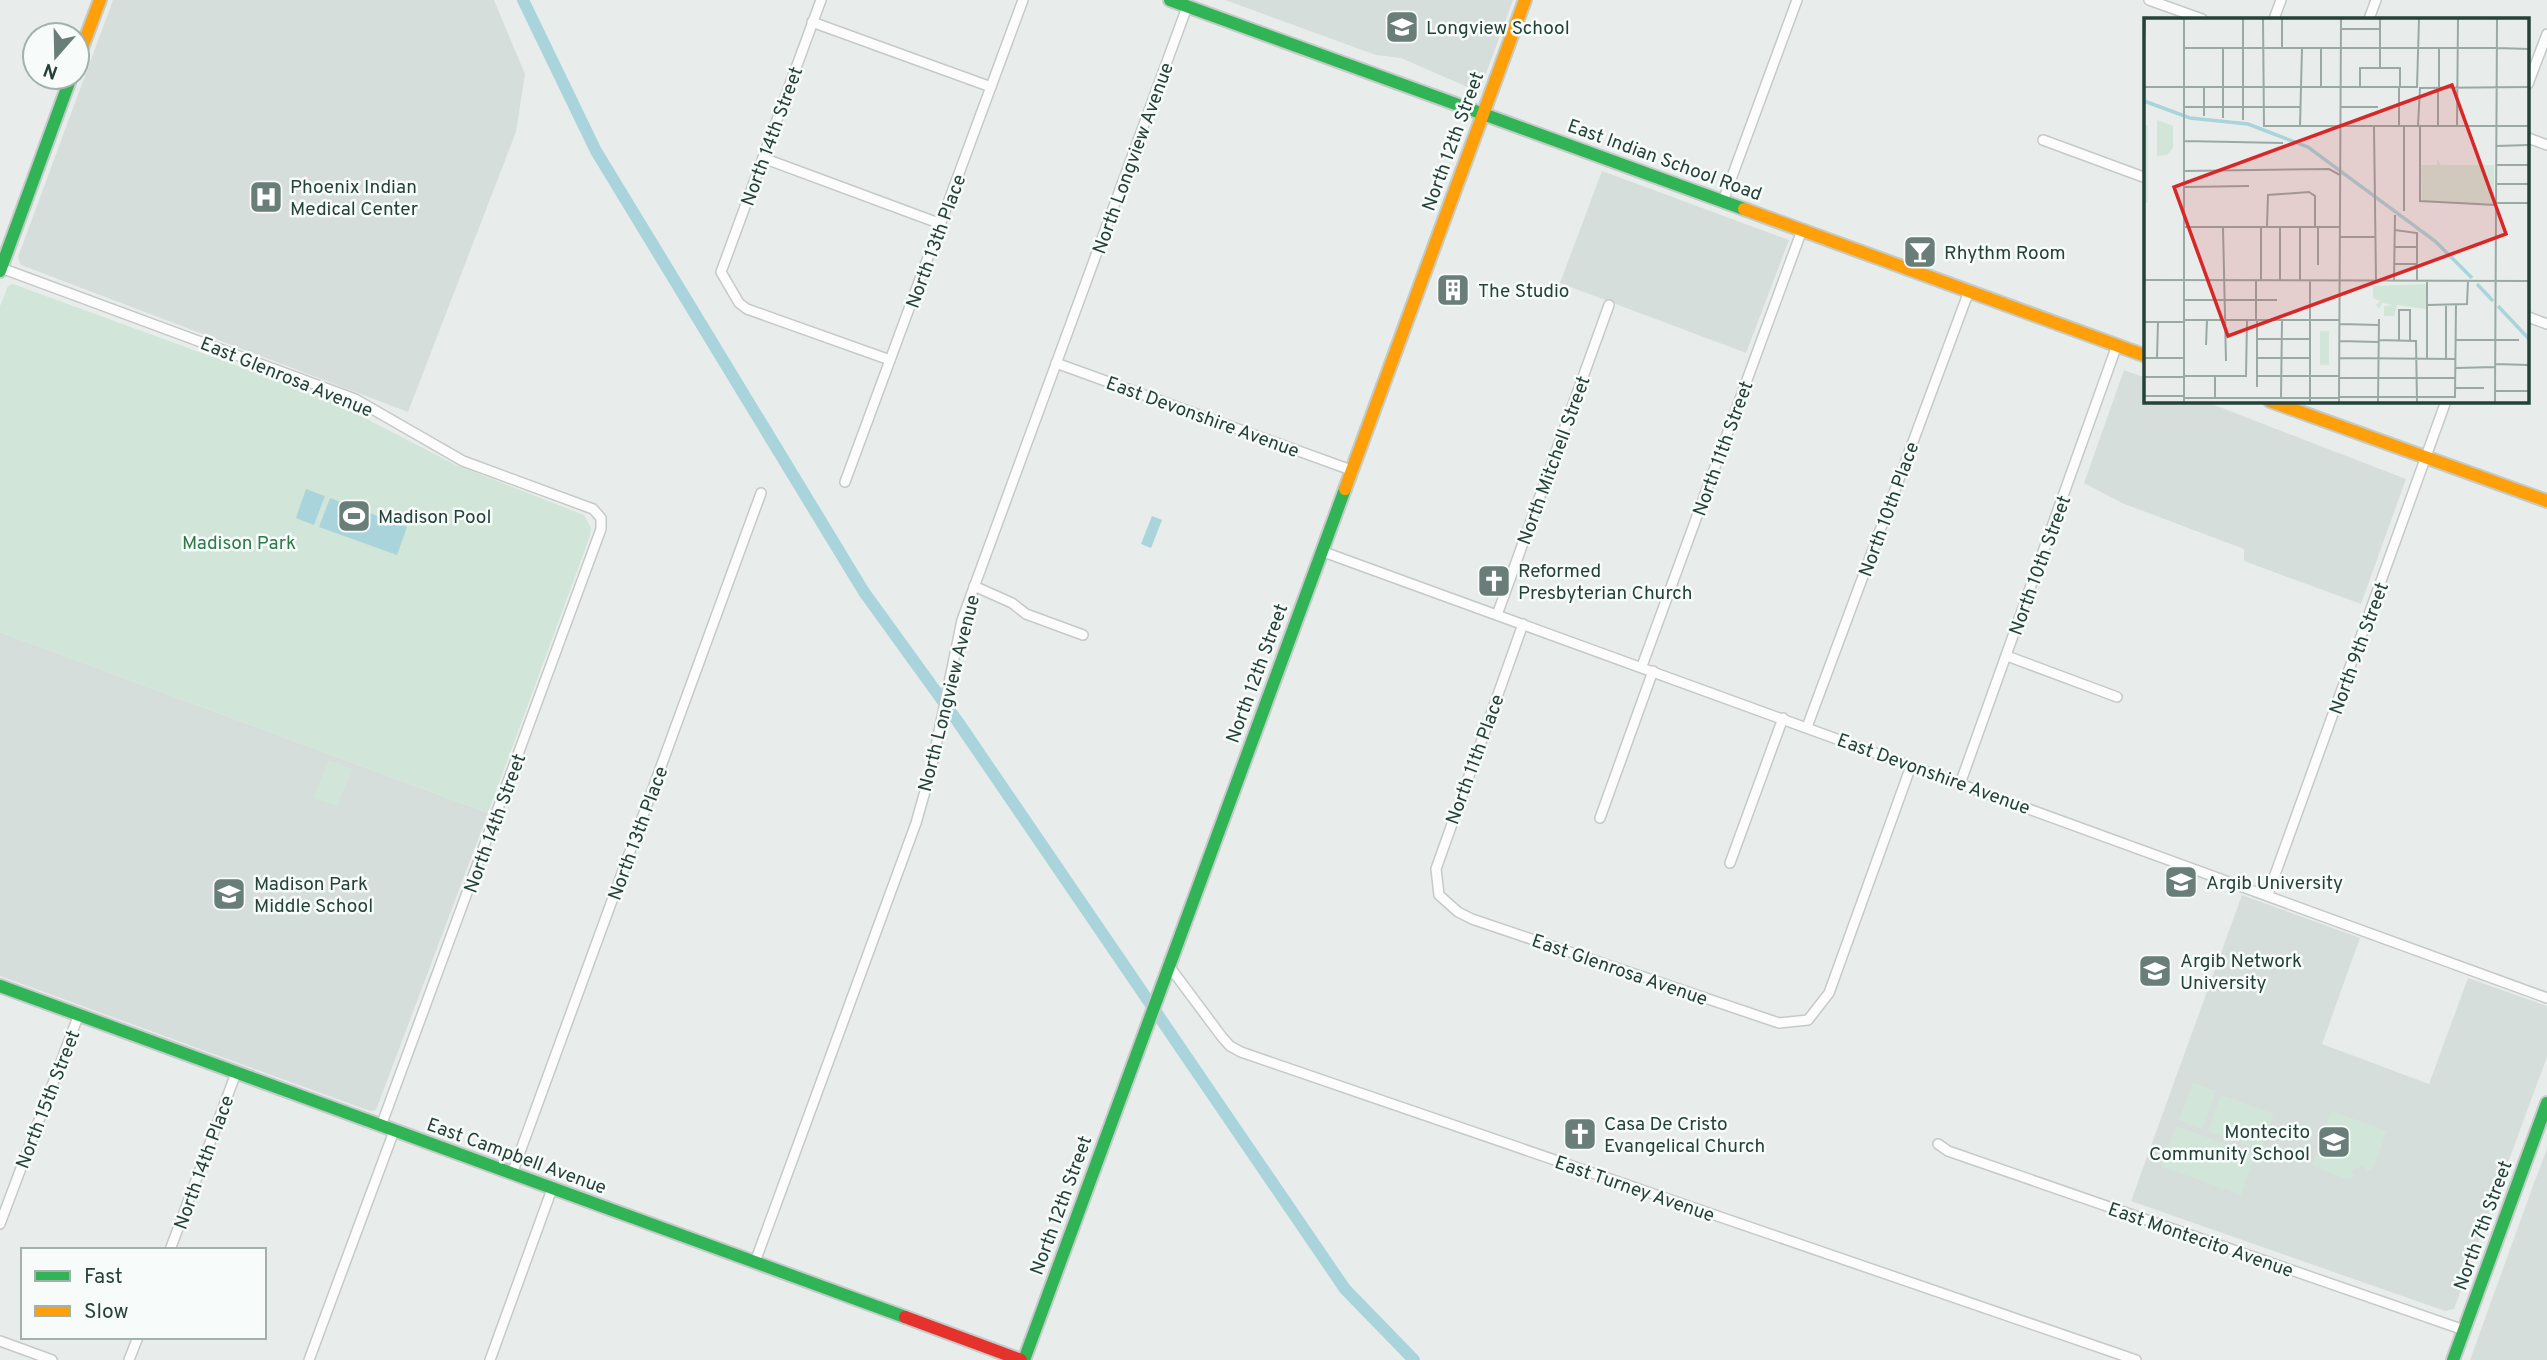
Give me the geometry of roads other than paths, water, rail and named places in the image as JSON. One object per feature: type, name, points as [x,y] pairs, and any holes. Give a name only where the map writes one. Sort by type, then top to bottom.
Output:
[{"type":"street","points":[[91,24],[100,0]]},
{"type":"street","name":"North 14th Street","points":[[821,0],[721,272],[739,303],[747,309],[890,360]]},
{"type":"street","name":"North 13th Place","points":[[845,482],[1023,0]]},
{"type":"street","name":"East Indian School Road","points":[[1170,0],[1484,112],[2144,355]]},
{"type":"street","name":"North 12th Street","points":[[1023,1360],[1525,0]]},
{"type":"street","points":[[1723,201],[1797,0]]},
{"type":"street","points":[[2149,0],[2199,18]]},
{"type":"street","points":[[2274,18],[2281,0]]},
{"type":"street","points":[[2369,18],[2376,0]]},
{"type":"street","name":"North Longview Avenue","points":[[755,1262],[916,823],[942,722],[962,620],[1188,6]]},
{"type":"street","points":[[812,22],[991,87]]},
{"type":"street","points":[[2530,79],[2547,34]]},
{"type":"street","points":[[0,269],[66,91]]},
{"type":"street","points":[[2530,139],[2547,145]]},
{"type":"street","points":[[2043,140],[2144,177]]},
{"type":"street","points":[[763,158],[940,223]]},
{"type":"street","name":"North 11th Street","points":[[1642,666],[1802,230]]},
{"type":"street","name":"East Glenrosa Avenue","points":[[0,269],[355,399],[463,461],[593,509],[601,519]]},
{"type":"street","name":"North 10th Place","points":[[1807,727],[1969,291]]},
{"type":"street","name":"North Mitchell Street","points":[[1497,615],[1609,305]]},
{"type":"street","points":[[2530,318],[2547,324]]},
{"type":"street","name":"North 10th Street","points":[[1960,784],[2117,345]]},
{"type":"street","name":"East Devonshire Avenue","points":[[1056,363],[1351,470]]},
{"type":"street","points":[[2273,402],[2547,501]]},
{"type":"street","name":"North 9th Street","points":[[2268,894],[2446,402]]},
{"type":"street","name":"North 13th Place","points":[[512,1174],[761,493]]},
{"type":"street","name":"North 14th Street","points":[[309,1360],[387,1129],[601,529],[601,519]]},
{"type":"street","name":"East Devonshire Avenue","points":[[1321,551],[2268,894],[2547,998]]},
{"type":"street","points":[[974,586],[1012,603],[1026,614],[1083,635]]},
{"type":"street","name":"North 11th Place","points":[[1439,895],[1436,884],[1438,856],[1523,624]]},
{"type":"street","points":[[2007,656],[2117,697]]},
{"type":"street","points":[[1600,818],[1653,671]]},
{"type":"street","points":[[1730,863],[1783,718]]},
{"type":"street","name":"East Glenrosa Avenue","points":[[1439,895],[1458,912],[1497,928],[1779,1023],[1808,1020],[1829,993],[1911,766]]},
{"type":"street","name":"East Turney Avenue","points":[[1169,966],[1222,1037],[1230,1046],[1241,1052],[2136,1360]]},
{"type":"street","name":"East Campbell Avenue","points":[[0,986],[1023,1360]]},
{"type":"street","name":"North 15th Street","points":[[0,1224],[79,1014]]},
{"type":"street","name":"North 14th Place","points":[[171,1248],[236,1073]]},
{"type":"street","name":"North 7th Street","points":[[2453,1360],[2547,1103]]},
{"type":"street","name":"East Montecito Avenue","points":[[1938,1144],[1948,1151],[2464,1330]]},
{"type":"street","points":[[490,1360],[552,1189]]},
{"type":"street","points":[[129,1360],[137,1339]]},
{"type":"street","points":[[0,1341],[52,1360]]},
{"type":"water","points":[[306,489],[325,496],[314,525],[296,518]]},
{"type":"water","points":[[330,498],[407,527],[397,555],[319,527]]},
{"type":"water","points":[[1152,516],[1162,520],[1151,548],[1141,544]]},
{"type":"waterway","points":[[523,0],[596,151],[864,592],[958,722],[1345,1289],[1414,1360]]},
{"type":"place","name":"Longview School","points":[[1402,27]]},
{"type":"place","name":"Phoenix Indian Medical Center","points":[[266,197]]},
{"type":"place","name":"Rhythm Room","points":[[1920,252]]},
{"type":"place","name":"The Studio","points":[[1453,290]]},
{"type":"place","name":"Madison Pool","points":[[354,516]]},
{"type":"place","name":"Reformed Presbyterian Church","points":[[1494,581]]},
{"type":"place","name":"Argib University","points":[[2181,882]]},
{"type":"place","name":"Madison Park Middle School","points":[[229,894]]},
{"type":"place","name":"Argib Network University","points":[[2155,971]]},
{"type":"place","name":"Casa De Cristo Evangelical Church","points":[[1580,1134]]},
{"type":"place","name":"Montecito Community School","points":[[2334,1142]]},
{"type":"park label","name":"Madison Park","points":[[239,542]]}]
